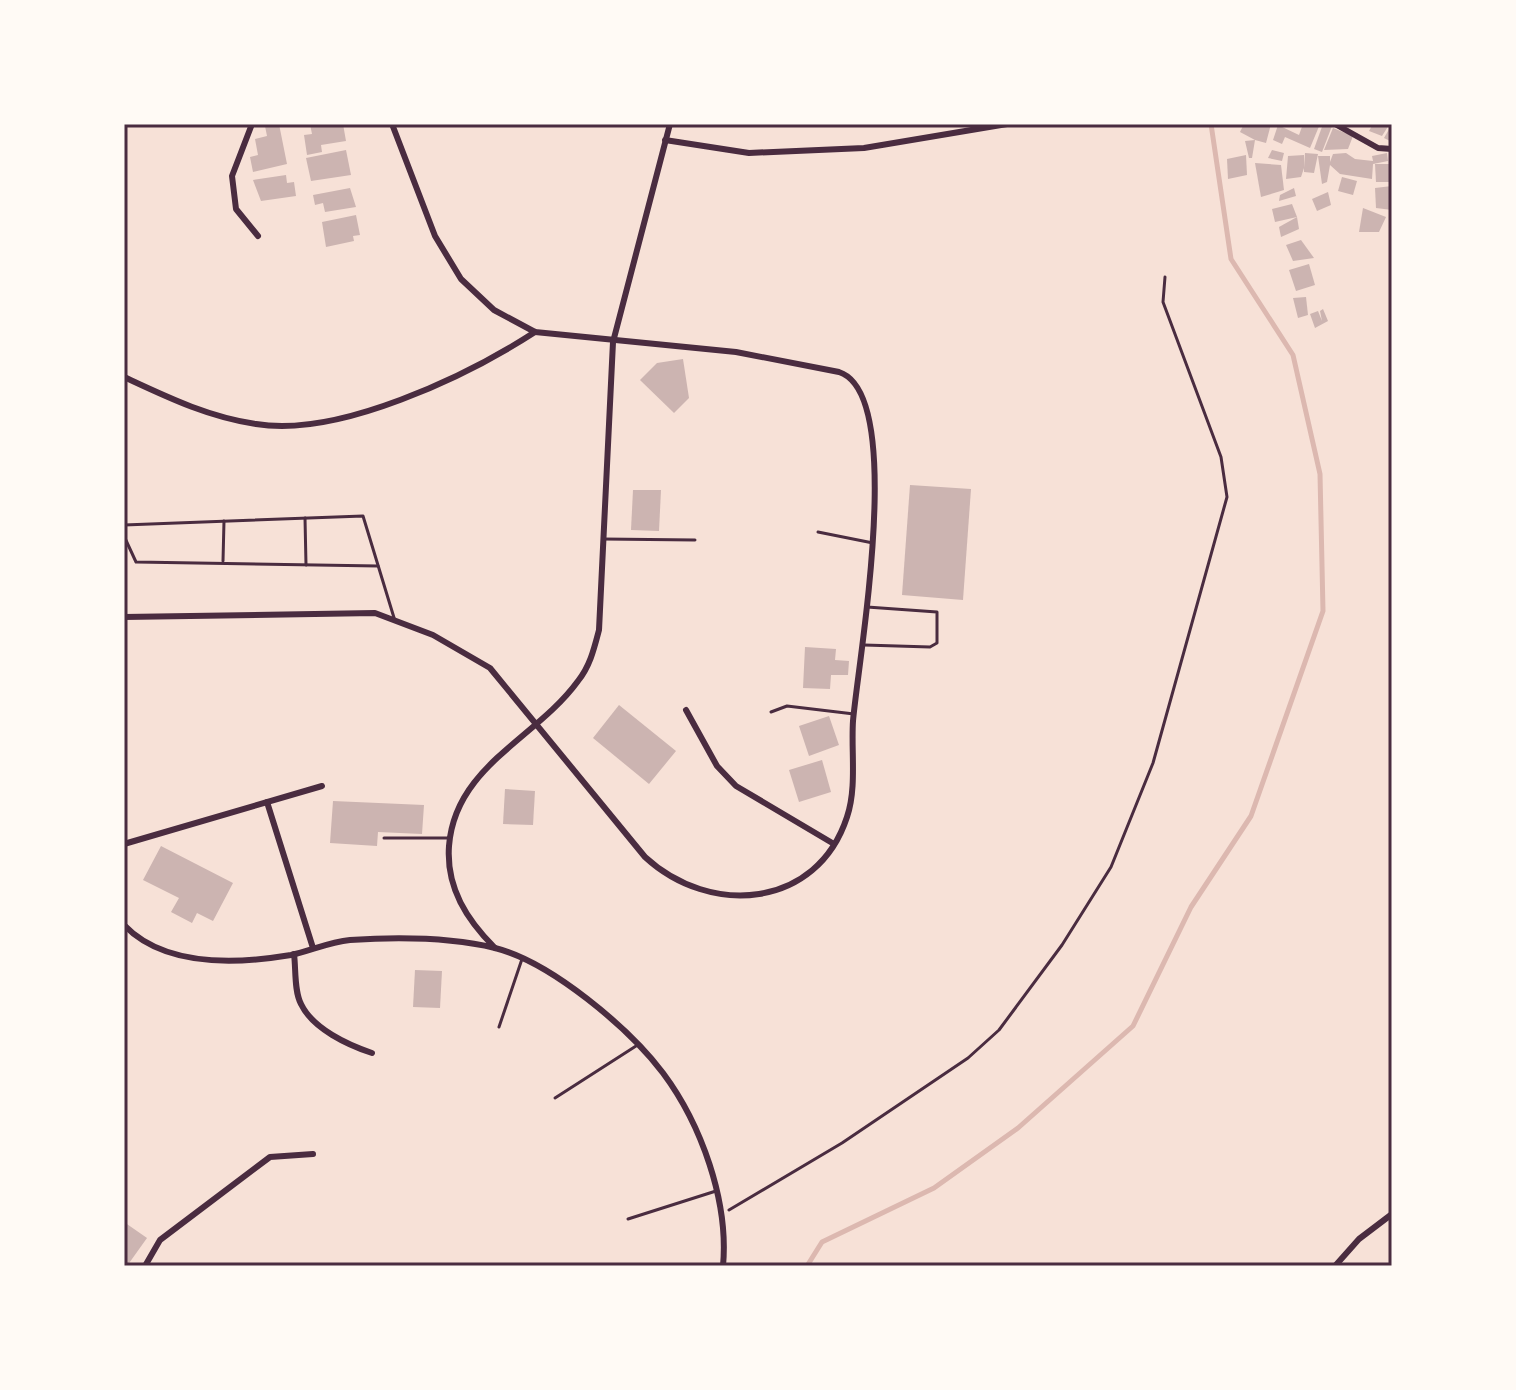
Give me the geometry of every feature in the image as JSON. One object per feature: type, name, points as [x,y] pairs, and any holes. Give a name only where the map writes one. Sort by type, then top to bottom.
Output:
[{"type":"street","points":[[252,124],[232,176],[236,209],[258,236]]},
{"type":"street","points":[[124,617],[375,613],[433,635],[490,668],[645,857],[669,877],[696,890],[751,895],[787,887],[813,873],[834,844],[848,816],[854,714],[873,543],[875,459],[866,405],[851,376],[736,352],[535,332],[494,310],[461,279],[435,236],[392,124]]},
{"type":"street","points":[[495,948],[471,924],[454,890],[447,865],[449,838],[459,803],[472,781],[567,695],[592,656],[599,630],[613,342],[670,124]]},
{"type":"street","points":[[665,140],[749,153],[864,148],[1007,124]]},
{"type":"street","points":[[1335,124],[1378,148],[1392,149]]},
{"type":"street","points":[[124,377],[211,415],[259,425],[303,423],[344,416],[427,391],[492,360],[535,332]]},
{"type":"street","points":[[686,710],[717,766],[736,786],[834,844]]},
{"type":"street","points":[[124,844],[322,786]]},
{"type":"street","points":[[267,802],[313,948]]},
{"type":"street","points":[[124,925],[145,942],[197,959],[231,963],[294,954],[346,940],[423,939],[495,948],[522,959],[599,1006],[640,1043],[681,1098],[722,1213],[723,1266]]},
{"type":"street","points":[[294,954],[301,1004],[321,1026],[347,1044],[372,1053]]},
{"type":"street","points":[[145,1266],[160,1240],[270,1157],[313,1154]]},
{"type":"street","points":[[1335,1266],[1359,1239],[1392,1214]]},
{"type":"lane","points":[[124,525],[363,516],[395,621]]},
{"type":"lane","points":[[305,518],[306,565]]},
{"type":"lane","points":[[223,561],[224,521]]},
{"type":"lane","points":[[818,532],[873,543]]},
{"type":"lane","points":[[124,536],[136,562],[223,561],[378,566]]},
{"type":"lane","points":[[603,539],[695,540]]},
{"type":"lane","points":[[864,645],[930,647],[937,643],[937,612],[867,607]]},
{"type":"lane","points":[[771,712],[787,706],[854,714]]},
{"type":"lane","points":[[384,838],[449,838]]},
{"type":"lane","points":[[499,1027],[522,959]]},
{"type":"lane","points":[[555,1098],[640,1043]]},
{"type":"lane","points":[[628,1219],[716,1191]]},
{"type":"path","points":[[722,1213],[842,1143],[968,1058],[989,1039],[1062,945],[1111,867],[1153,763],[1227,497],[1221,457],[1163,302],[1165,277]]},
{"type":"building","points":[[279,124],[287,164],[253,172],[250,157],[258,155],[255,139],[267,136],[265,126]]},
{"type":"building","points":[[310,124],[343,124],[346,141],[321,145],[322,152],[307,155],[304,135],[312,134]]},
{"type":"building","points":[[1244,124],[1271,124],[1266,143],[1240,132]]},
{"type":"building","points":[[1303,124],[1320,124],[1310,148],[1285,137],[1282,144],[1273,140],[1278,125],[1299,135]]},
{"type":"building","points":[[1323,124],[1332,126],[1322,152],[1314,149]]},
{"type":"building","points":[[1373,124],[1389,125],[1382,136],[1369,131]]},
{"type":"building","points":[[1392,124],[1392,142],[1384,138]]},
{"type":"building","points":[[1333,128],[1353,136],[1348,149],[1324,150]]},
{"type":"building","points":[[1255,140],[1252,158],[1249,158],[1245,141]]},
{"type":"building","points":[[346,150],[351,175],[311,181],[306,158]]},
{"type":"building","points":[[1272,150],[1284,153],[1282,161],[1268,158]]},
{"type":"building","points":[[1305,153],[1318,154],[1314,173],[1304,172]]},
{"type":"building","points":[[1346,153],[1355,159],[1373,161],[1372,156],[1387,153],[1388,161],[1373,164],[1372,179],[1340,174],[1330,165],[1327,182],[1322,184],[1318,156],[1330,156],[1330,162],[1333,154]]},
{"type":"building","points":[[1246,155],[1247,175],[1228,179],[1227,159]]},
{"type":"building","points":[[1304,155],[1301,177],[1286,179],[1288,156]]},
{"type":"building","points":[[1255,163],[1281,165],[1284,190],[1261,197]]},
{"type":"building","points":[[1375,164],[1390,164],[1390,182],[1376,182]]},
{"type":"building","points":[[286,175],[287,183],[294,182],[296,196],[261,201],[253,180]]},
{"type":"building","points":[[1342,177],[1357,181],[1353,195],[1338,191]]},
{"type":"building","points":[[1392,186],[1392,210],[1376,208],[1375,188]]},
{"type":"building","points":[[350,188],[356,207],[325,212],[323,203],[315,205],[313,195]]},
{"type":"building","points":[[1294,188],[1296,196],[1279,201],[1280,195]]},
{"type":"building","points":[[1328,192],[1331,205],[1317,211],[1312,199]]},
{"type":"building","points":[[1292,204],[1297,217],[1275,222],[1272,209]]},
{"type":"building","points":[[1363,208],[1386,217],[1379,232],[1359,232]]},
{"type":"building","points":[[356,215],[360,235],[353,236],[354,241],[326,247],[322,222]]},
{"type":"building","points":[[1297,217],[1299,229],[1281,237],[1279,227]]},
{"type":"building","points":[[1301,240],[1314,258],[1293,261],[1286,245]]},
{"type":"building","points":[[1309,264],[1315,285],[1296,291],[1289,270]]},
{"type":"building","points":[[1306,297],[1308,315],[1298,318],[1293,298]]},
{"type":"building","points":[[1323,309],[1328,321],[1315,328],[1310,314],[1318,311],[1322,321],[1320,311]]},
{"type":"building","points":[[683,359],[689,398],[674,413],[640,380],[657,363]]},
{"type":"building","points":[[910,485],[971,489],[963,600],[902,595]]},
{"type":"building","points":[[633,490],[661,490],[659,531],[631,530]]},
{"type":"building","points":[[805,647],[836,649],[835,660],[849,661],[848,675],[831,675],[830,689],[803,688]]},
{"type":"building","points":[[619,705],[676,751],[649,784],[593,738]]},
{"type":"building","points":[[829,716],[839,745],[809,756],[799,726]]},
{"type":"building","points":[[822,760],[831,792],[799,802],[789,770]]},
{"type":"building","points":[[505,789],[535,791],[533,825],[503,824]]},
{"type":"building","points":[[333,801],[424,805],[422,834],[378,832],[377,846],[330,843]]},
{"type":"building","points":[[161,846],[233,883],[213,921],[197,913],[192,923],[171,912],[179,898],[143,880]]},
{"type":"building","points":[[415,970],[442,971],[440,1008],[413,1007]]},
{"type":"building","points":[[124,1222],[147,1238],[127,1266],[124,1266]]},
{"type":"waterway","points":[[807,1266],[822,1242],[934,1188],[1018,1128],[1133,1026],[1191,907],[1251,816],[1323,611],[1320,474],[1293,355],[1231,259],[1211,124]]}]
